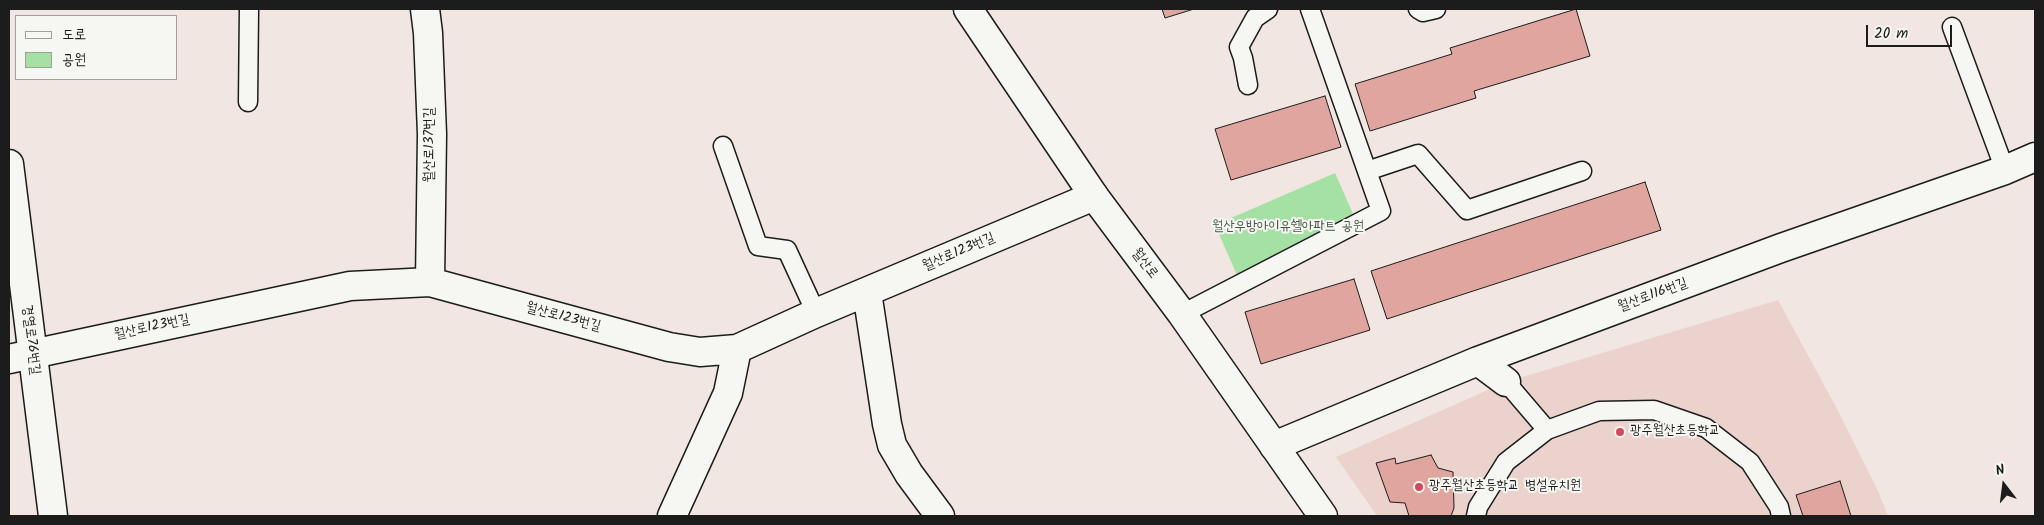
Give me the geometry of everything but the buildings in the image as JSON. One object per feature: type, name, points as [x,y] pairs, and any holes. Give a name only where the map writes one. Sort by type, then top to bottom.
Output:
[{"type":"street","name":"월산로137번길","points":[[425,9],[428,33],[432,134],[430,282]]},
{"type":"street","name":"월산로","points":[[968,9],[1094,196],[1182,314],[1324,516]]},
{"type":"street","name":"월산로116번길","points":[[1274,446],[1478,361],[1781,248],[2005,170],[2035,157]]},
{"type":"street","name":"경열로76번길","points":[[9,164],[20,356],[53,516]]},
{"type":"street","name":"월산로123번길","points":[[20,356],[350,286],[430,282],[669,347],[700,352],[737,349],[816,313],[1094,196]]},
{"type":"street","points":[[867,292],[887,424],[892,445],[909,474],[940,516]]},
{"type":"street","points":[[672,516],[728,393],[737,349]]},
{"type":"street","points":[[1478,361],[1506,382]]},
{"type":"lane","points":[[248,102],[249,9]]},
{"type":"lane","points":[[1248,85],[1239,47],[1255,18],[1268,9]]},
{"type":"lane","points":[[1182,314],[1381,211],[1310,9]]},
{"type":"lane","points":[[1418,9],[1423,12],[1436,9]]},
{"type":"lane","points":[[1952,27],[2005,170]]},
{"type":"lane","points":[[723,146],[758,246],[786,250],[816,313]]},
{"type":"lane","points":[[1367,171],[1418,154],[1467,210],[1582,171]]},
{"type":"lane","points":[[1506,382],[1547,430]]},
{"type":"lane","points":[[1476,516],[1478,507],[1506,462],[1547,430],[1599,411],[1654,410],[1706,428],[1750,462],[1779,508],[1781,516]]},
{"type":"shaded area","name":"광주월산초등학교","points":[[1778,300],[1836,407],[1878,491],[1888,516],[1377,516],[1336,457],[1506,382]]},
{"type":"green space","name":"월산우방아이유쉘아파트 공원","points":[[1335,173],[1361,232],[1241,284],[1215,225]]},
{"type":"place","name":"광주월산초등학교","points":[[1620,432]]},
{"type":"place","name":"광주월산초등학교 병설유치원","points":[[1419,487]]}]
